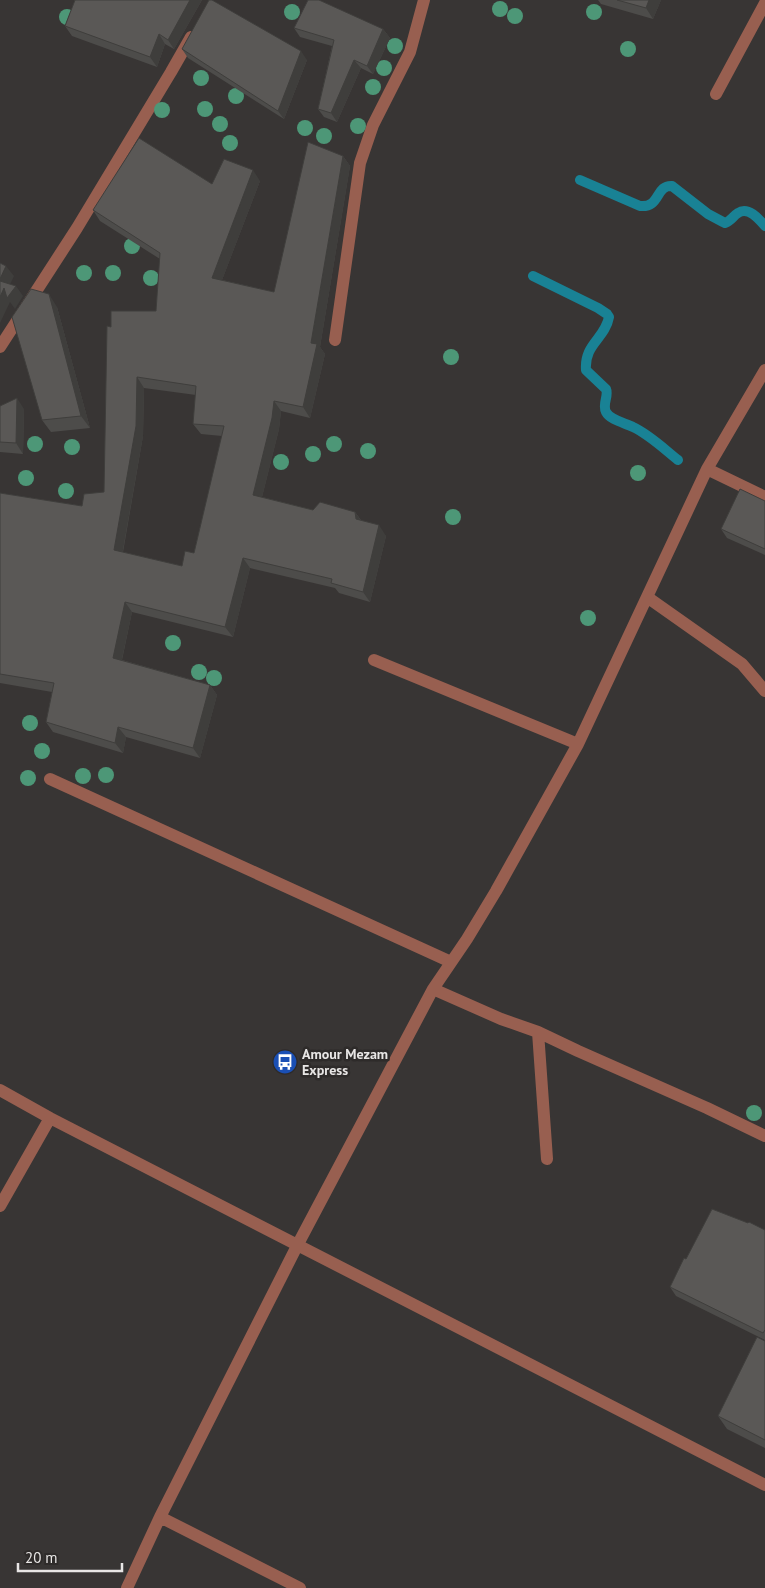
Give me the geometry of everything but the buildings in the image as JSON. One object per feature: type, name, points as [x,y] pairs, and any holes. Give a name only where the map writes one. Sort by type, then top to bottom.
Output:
[{"type":"street","points":[[335,340],[360,163],[373,125],[410,52],[424,0]]},
{"type":"street","points":[[716,94],[765,3]]},
{"type":"street","points":[[0,348],[77,228],[172,72],[198,24]]},
{"type":"street","points":[[127,1588],[160,1517],[298,1244],[433,989],[467,939],[496,891],[578,744],[707,469],[765,370]]},
{"type":"street","points":[[707,469],[765,497]]},
{"type":"street","points":[[647,597],[742,664],[765,691]]},
{"type":"street","points":[[374,660],[578,744]]},
{"type":"street","points":[[50,779],[451,962]]},
{"type":"street","points":[[433,989],[538,1032],[765,1136]]},
{"type":"street","points":[[538,1032],[547,1158]]},
{"type":"street","points":[[0,1090],[50,1118],[765,1485]]},
{"type":"street","points":[[0,1206],[50,1118]]},
{"type":"street","points":[[160,1517],[300,1588]]},
{"type":"waterway","points":[[580,180],[640,206],[651,204],[663,189],[672,186],[708,214],[725,223],[738,213],[746,211],[753,214],[765,226]]},
{"type":"waterway","points":[[533,276],[607,314],[609,317],[607,325],[591,348],[586,361],[586,370],[606,389],[606,412],[614,419],[645,434],[678,460]]},
{"type":"place","name":"Amour Mezam Express","points":[[285,1062]]}]
